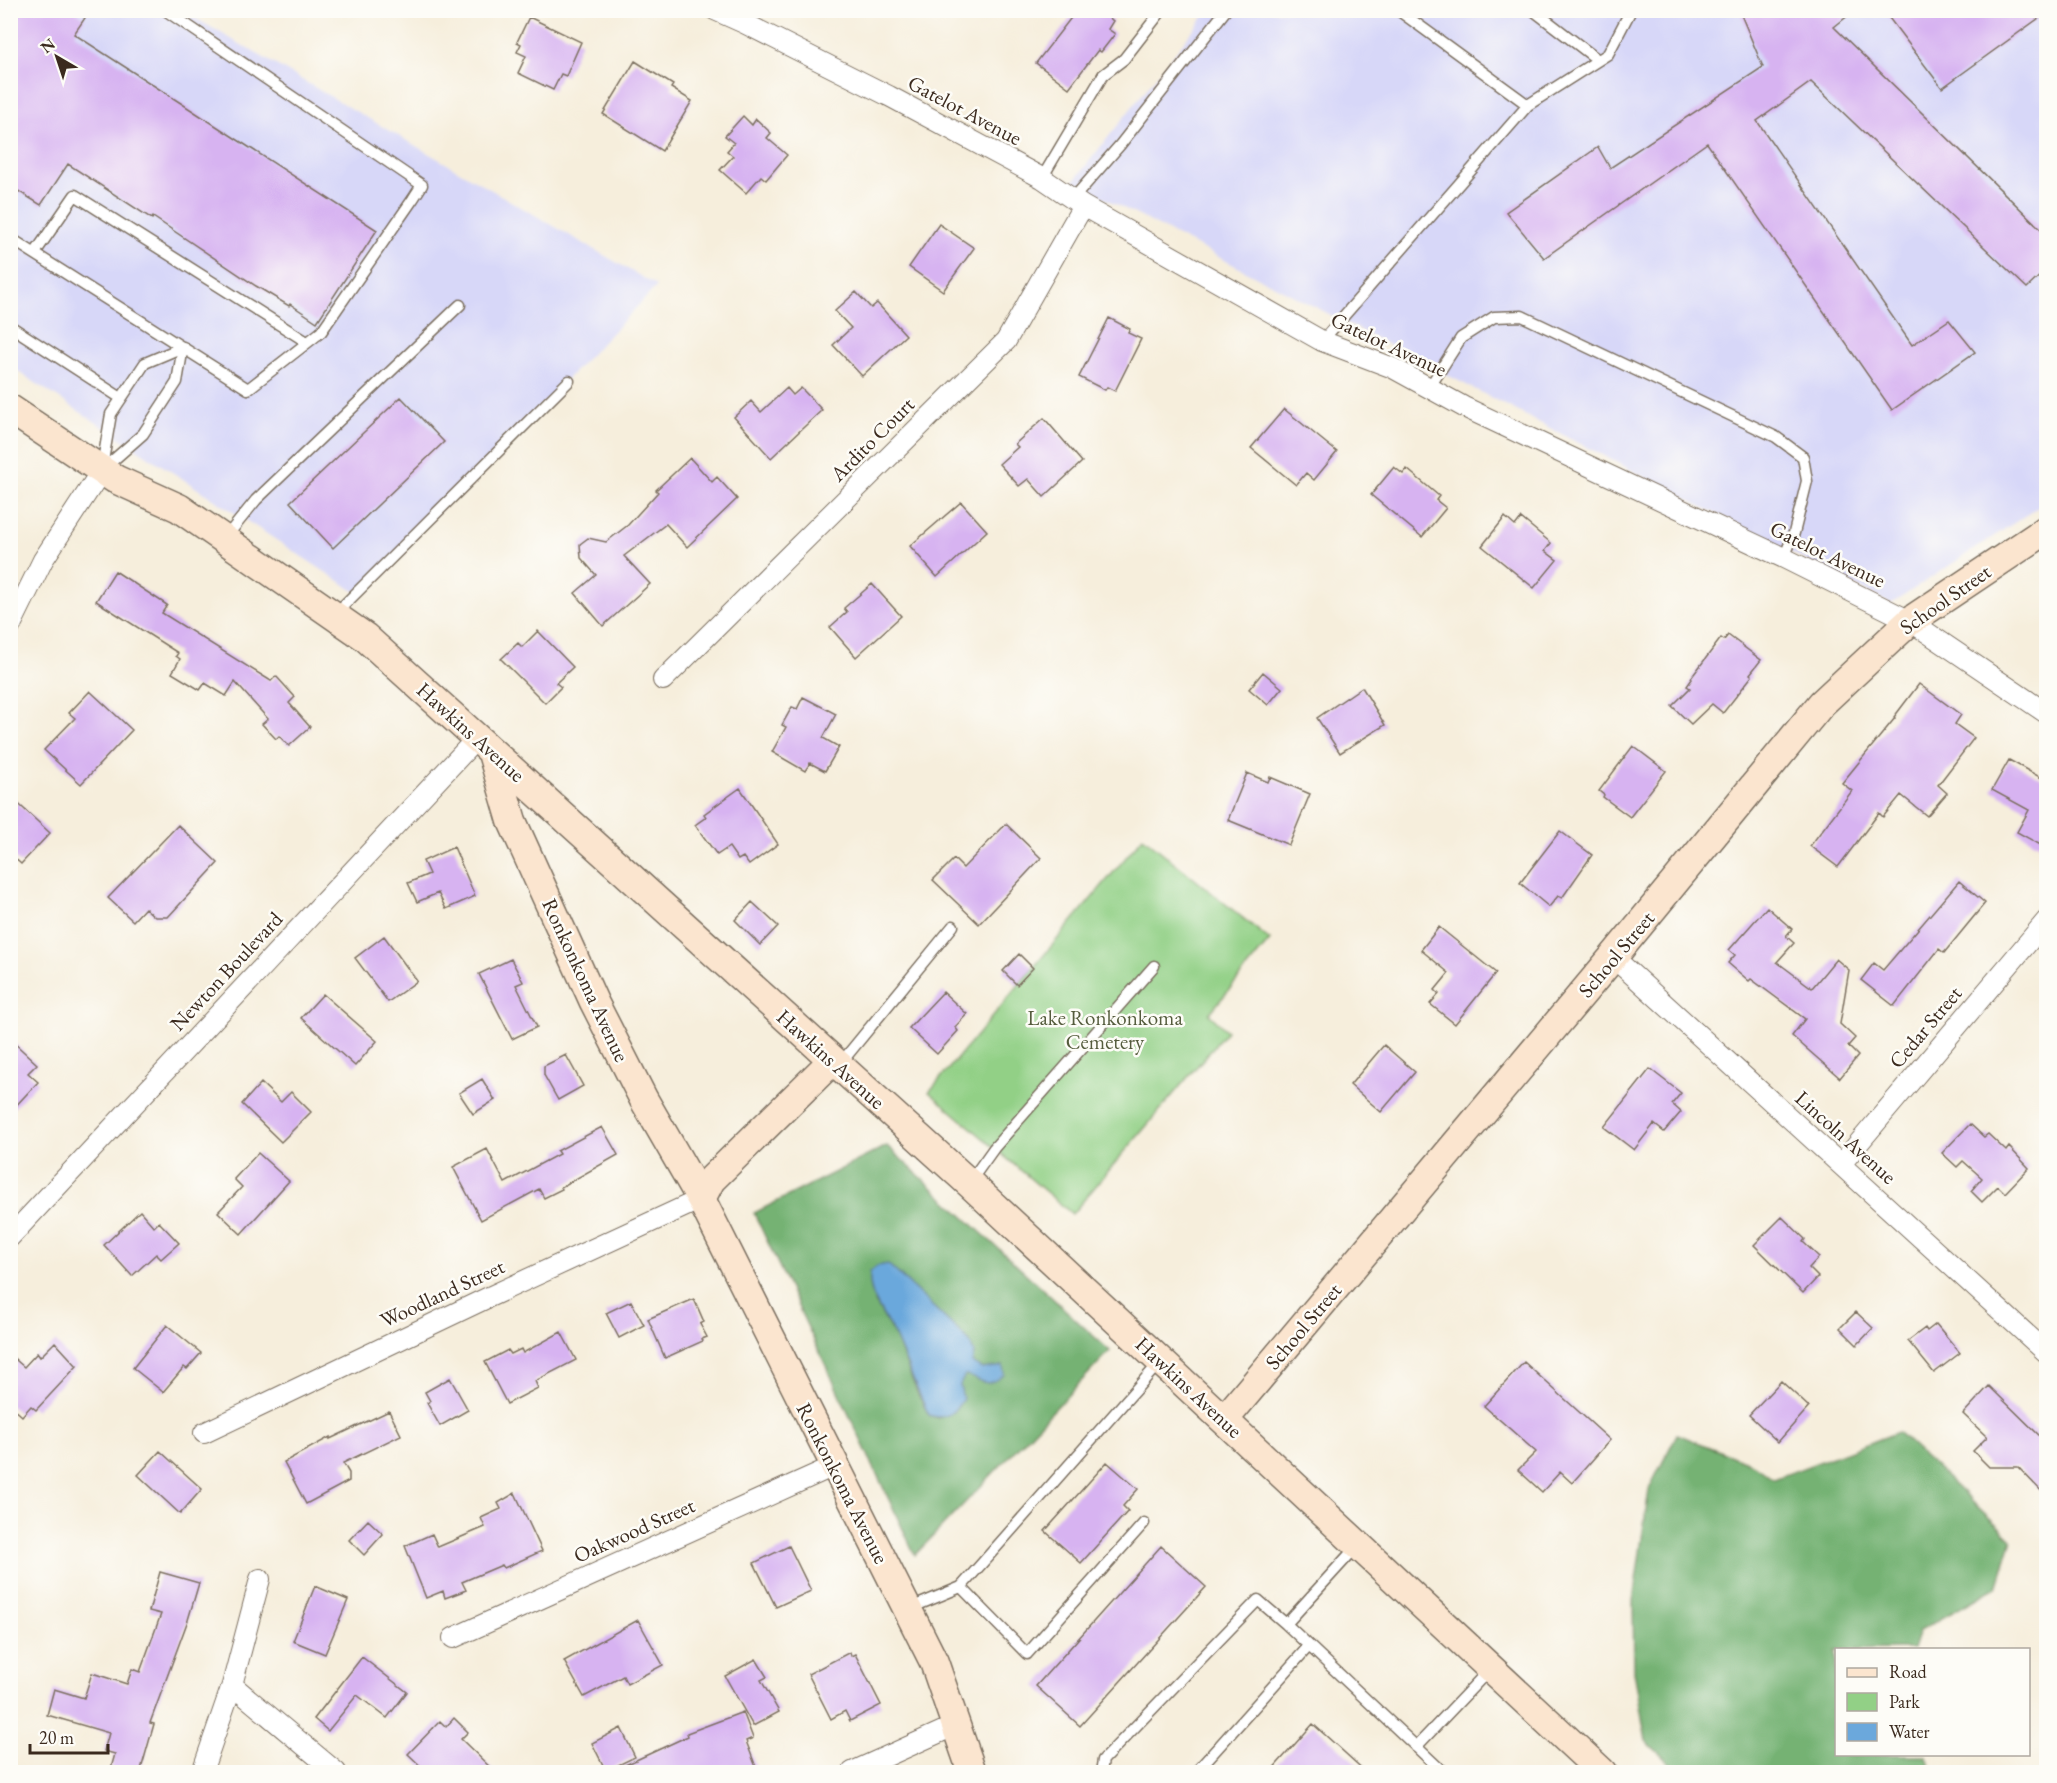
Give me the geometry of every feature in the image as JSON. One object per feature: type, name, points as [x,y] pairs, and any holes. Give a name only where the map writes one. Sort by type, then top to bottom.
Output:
[{"type":"street","name":"Gatelot Avenue","points":[[715,10],[749,17],[889,96],[1042,178],[1077,203],[1322,341],[1393,368],[1578,462],[1784,558],[1910,621],[2046,713]]},
{"type":"street","name":"Ardito Court","points":[[663,680],[1006,341],[1077,203]]},
{"type":"street","name":"Hawkins Avenue","points":[[10,410],[115,479],[179,508],[365,637],[969,1183],[1602,1773]]},
{"type":"street","points":[[10,627],[43,560],[102,470]]},
{"type":"street","name":"School Street","points":[[1224,1420],[1613,957],[1822,703],[1910,621],[2046,530]]},
{"type":"street","name":"Ronkonkoma Avenue","points":[[484,745],[512,820],[594,1002],[644,1100],[701,1199],[934,1662],[972,1773]]},
{"type":"street","name":"Newton Boulevard","points":[[10,1236],[484,745]]},
{"type":"street","name":"Cedar Street","points":[[1840,1164],[2046,921]]},
{"type":"street","name":"Lincoln Avenue","points":[[1613,957],[2046,1352]]},
{"type":"street","points":[[701,1199],[711,1180],[835,1063]]},
{"type":"street","name":"Woodland Street","points":[[204,1433],[701,1199]]},
{"type":"street","name":"Oakwood Street","points":[[453,1638],[834,1466]]},
{"type":"street","points":[[202,1773],[232,1685],[260,1580]]},
{"type":"street","points":[[232,1685],[336,1773]]},
{"type":"street","points":[[852,1773],[956,1725]]},
{"type":"lane","points":[[10,238],[248,389],[321,332],[422,185],[165,10]]},
{"type":"lane","points":[[1042,178],[1103,75],[1124,59],[1162,10]]},
{"type":"lane","points":[[1077,203],[1226,10]]},
{"type":"lane","points":[[1398,10],[1528,105]]},
{"type":"lane","points":[[1533,10],[1598,60]]},
{"type":"lane","points":[[1322,341],[1528,105],[1608,54],[1631,10]]},
{"type":"lane","points":[[35,253],[75,195],[307,342]]},
{"type":"lane","points":[[224,540],[256,500],[460,305]]},
{"type":"lane","points":[[1429,387],[1461,338],[1494,317],[1522,316],[1776,437],[1803,457],[1807,481],[1794,533],[1784,558]]},
{"type":"lane","points":[[10,326],[122,398]]},
{"type":"lane","points":[[102,470],[111,414],[145,363],[183,347]]},
{"type":"lane","points":[[102,470],[142,434],[177,382],[183,347]]},
{"type":"lane","points":[[333,615],[569,381]]},
{"type":"lane","points":[[835,1063],[953,926]]},
{"type":"lane","points":[[969,1183],[994,1148],[1154,966]]},
{"type":"lane","points":[[907,1609],[961,1587],[1161,1361]]},
{"type":"lane","points":[[961,1587],[1027,1654],[1144,1523]]},
{"type":"lane","points":[[1286,1624],[1358,1545]]},
{"type":"lane","points":[[1101,1773],[1103,1760],[1258,1600],[1443,1773]]},
{"type":"lane","points":[[1196,1773],[1309,1646]]},
{"type":"lane","points":[[1416,1747],[1491,1669]]},
{"type":"shaded area","points":[[10,11],[183,11],[657,286],[359,594],[11,367]]},
{"type":"shaded area","points":[[1208,11],[2046,11],[2046,502],[1891,604],[1073,182]]},
{"type":"green space","name":"Lake Ronkonkoma Cemetery","points":[[1143,837],[1270,940],[1209,1014],[1227,1031],[1072,1214],[929,1092]]},
{"type":"green space","points":[[887,1146],[1110,1351],[915,1555],[754,1213]],"holes":[[[875,1302],[982,1369],[1003,1366],[976,1378],[965,1374],[939,1418],[929,1415],[917,1392],[896,1338]]]},
{"type":"green space","points":[[1898,1432],[2012,1539],[1997,1587],[1919,1631],[1913,1648],[1835,1648],[1835,1756],[1925,1756],[1933,1772],[1679,1772],[1646,1741],[1634,1671],[1633,1601],[1649,1489],[1677,1434],[1754,1465],[1774,1479]]},
{"type":"water","points":[[888,1264],[970,1342],[974,1353],[972,1363],[982,1369],[1003,1366],[1004,1375],[988,1383],[965,1375],[960,1385],[963,1399],[953,1412],[945,1416],[929,1415],[893,1332],[872,1291],[870,1272],[877,1266]]},
{"type":"building","points":[[10,10],[74,10],[85,18],[74,34],[377,230],[317,322],[256,286],[153,217],[152,219],[68,164],[41,205],[10,186]]},
{"type":"building","points":[[1077,10],[1100,10],[1113,21],[1108,29],[1115,34],[1101,52],[1098,50],[1069,88],[1036,63]]},
{"type":"building","points":[[1739,10],[1855,10],[1834,27],[2046,234],[2046,270],[2027,288],[1811,82],[1757,121],[1912,345],[1949,320],[1975,352],[1892,410],[1707,143],[1544,258],[1506,212],[1598,147],[1610,168],[1763,67]]},
{"type":"building","points":[[1883,10],[2046,10],[2046,13],[1942,88]]},
{"type":"building","points":[[529,17],[581,42],[566,76],[561,74],[553,90],[518,73],[526,56],[517,52],[521,44],[517,42]]},
{"type":"building","points":[[635,61],[673,85],[671,88],[692,101],[662,151],[603,114]]},
{"type":"building","points":[[743,116],[752,125],[756,119],[771,133],[767,138],[787,155],[766,180],[761,176],[746,193],[720,170],[733,156],[727,151],[734,143],[725,136]]},
{"type":"building","points":[[939,224],[974,248],[943,291],[909,267]]},
{"type":"building","points":[[856,292],[871,308],[877,303],[906,335],[862,376],[833,345],[851,328],[835,311]]},
{"type":"building","points":[[1109,318],[1130,329],[1128,333],[1141,339],[1115,391],[1107,387],[1105,390],[1079,377]]},
{"type":"building","points":[[787,388],[793,395],[801,388],[822,410],[771,458],[734,417],[751,401],[761,412]]},
{"type":"building","points":[[401,397],[444,442],[333,548],[290,502]]},
{"type":"building","points":[[1284,409],[1337,452],[1314,480],[1306,473],[1296,485],[1251,448]]},
{"type":"building","points":[[1044,418],[1082,462],[1044,497],[1028,479],[1019,486],[999,464],[1018,447],[1015,444]]},
{"type":"building","points":[[690,458],[712,482],[717,477],[737,499],[687,547],[666,524],[624,556],[650,584],[603,626],[575,593],[596,575],[581,558],[580,544],[588,538],[606,542],[628,525],[658,492],[656,490]]},
{"type":"building","points":[[1394,467],[1403,474],[1407,469],[1439,496],[1436,500],[1446,508],[1422,537],[1371,495]]},
{"type":"building","points":[[961,502],[987,531],[937,577],[910,546]]},
{"type":"building","points":[[1505,517],[1515,526],[1521,518],[1551,543],[1545,551],[1557,560],[1534,588],[1482,546]]},
{"type":"building","points":[[115,571],[167,605],[162,613],[271,681],[276,676],[295,697],[289,703],[310,727],[289,746],[279,736],[276,739],[262,724],[268,719],[235,682],[226,696],[205,683],[200,690],[172,673],[180,659],[176,656],[178,653],[96,601]]},
{"type":"building","points":[[872,584],[901,616],[856,657],[830,627],[847,612],[844,608]]},
{"type":"building","points":[[538,631],[573,667],[556,683],[561,687],[545,703],[501,659],[518,643],[522,647]]},
{"type":"building","points":[[1728,635],[1761,660],[1750,674],[1752,676],[1723,713],[1712,704],[1691,724],[1672,706],[1690,688],[1687,686],[1691,678],[1721,638],[1724,640]]},
{"type":"building","points":[[1263,672],[1282,688],[1268,705],[1249,689]]},
{"type":"building","points":[[1919,684],[1961,715],[1955,724],[1974,738],[1938,785],[1947,793],[1927,816],[1901,795],[1883,817],[1879,813],[1838,867],[1810,846],[1852,791],[1842,783],[1895,718]]},
{"type":"building","points":[[1362,687],[1385,725],[1340,753],[1317,718]]},
{"type":"building","points":[[90,691],[132,730],[81,784],[44,750],[75,718],[69,713]]},
{"type":"building","points":[[803,697],[836,714],[823,738],[839,747],[825,771],[810,763],[805,771],[772,752],[786,727],[782,725],[792,707],[797,709]]},
{"type":"building","points":[[1633,746],[1666,771],[1630,817],[1603,797],[1604,795],[1599,791]]},
{"type":"building","points":[[2009,760],[2045,780],[2046,778],[2046,848],[2017,832],[2029,810],[1992,790]]},
{"type":"building","points":[[1247,773],[1268,782],[1270,777],[1310,794],[1289,845],[1228,820]]},
{"type":"building","points":[[740,788],[778,844],[749,865],[743,857],[738,860],[729,847],[717,855],[695,825],[706,817],[704,814]]},
{"type":"building","points":[[10,796],[50,833],[21,864],[10,854]]},
{"type":"building","points":[[1006,824],[1041,858],[979,924],[933,880],[954,859],[963,868]]},
{"type":"building","points":[[178,825],[218,863],[168,917],[155,917],[145,908],[133,921],[108,898]]},
{"type":"building","points":[[1560,831],[1592,855],[1562,898],[1558,896],[1549,907],[1520,883]]},
{"type":"building","points":[[454,847],[475,896],[446,909],[438,893],[417,902],[408,883],[429,874],[423,861]]},
{"type":"building","points":[[1959,881],[1985,903],[1944,953],[1939,949],[1894,1006],[1861,980],[1874,963],[1883,970]]},
{"type":"building","points":[[752,902],[778,926],[760,945],[735,920]]},
{"type":"building","points":[[1767,907],[1792,929],[1786,936],[1794,943],[1777,962],[1812,988],[1836,959],[1849,970],[1840,1024],[1855,1038],[1848,1046],[1858,1056],[1840,1078],[1792,1036],[1805,1019],[1751,979],[1749,981],[1728,963],[1735,955],[1729,950]]},
{"type":"building","points":[[1439,927],[1496,973],[1455,1024],[1430,1004],[1439,994],[1435,990],[1449,973],[1421,950]]},
{"type":"building","points":[[384,936],[417,981],[388,1002],[355,958]]},
{"type":"building","points":[[1019,954],[1033,968],[1017,985],[1003,971]]},
{"type":"building","points":[[511,959],[523,982],[516,985],[537,1027],[512,1039],[479,974]]},
{"type":"building","points":[[943,992],[967,1014],[955,1027],[958,1031],[937,1054],[909,1028]]},
{"type":"building","points":[[323,994],[377,1041],[355,1066],[301,1018]]},
{"type":"building","points":[[10,1039],[37,1064],[28,1073],[38,1082],[10,1112]]},
{"type":"building","points":[[1384,1045],[1415,1072],[1381,1112],[1350,1085]]},
{"type":"building","points":[[566,1055],[583,1086],[558,1100],[544,1075],[544,1066]]},
{"type":"building","points":[[1650,1069],[1681,1093],[1672,1104],[1681,1112],[1664,1132],[1654,1124],[1634,1150],[1604,1127]]},
{"type":"building","points":[[482,1079],[495,1100],[473,1114],[459,1093]]},
{"type":"building","points":[[261,1083],[281,1102],[291,1092],[311,1112],[281,1142],[242,1104]]},
{"type":"building","points":[[1970,1124],[1984,1137],[1988,1134],[2006,1151],[2009,1147],[2029,1168],[2005,1193],[1998,1186],[1982,1202],[1971,1191],[1982,1178],[1963,1161],[1957,1167],[1942,1153]]},
{"type":"building","points":[[602,1127],[618,1155],[544,1198],[539,1189],[481,1220],[453,1167],[487,1149],[505,1183],[559,1154],[557,1151]]},
{"type":"building","points":[[258,1153],[289,1181],[241,1234],[218,1212],[242,1187],[234,1179]]},
{"type":"building","points":[[140,1211],[154,1227],[159,1222],[179,1243],[161,1259],[156,1254],[132,1276],[104,1245]]},
{"type":"building","points":[[1782,1217],[1805,1239],[1803,1242],[1819,1257],[1809,1268],[1818,1277],[1803,1293],[1754,1245]]},
{"type":"building","points":[[694,1299],[704,1322],[700,1324],[707,1337],[665,1358],[648,1319]]},
{"type":"building","points":[[631,1301],[644,1325],[619,1338],[606,1313]]},
{"type":"building","points":[[1856,1312],[1873,1328],[1857,1345],[1840,1328]]},
{"type":"building","points":[[1936,1324],[1960,1353],[1934,1373],[1908,1341],[1925,1328],[1927,1331]]},
{"type":"building","points":[[167,1325],[201,1353],[187,1369],[184,1367],[163,1392],[133,1368]]},
{"type":"building","points":[[561,1332],[576,1360],[535,1381],[538,1388],[507,1404],[485,1362],[508,1350],[511,1354],[521,1349],[523,1353]]},
{"type":"building","points":[[55,1342],[77,1366],[36,1410],[31,1406],[22,1416],[10,1405],[10,1355],[24,1367],[37,1353],[40,1357]]},
{"type":"building","points":[[1524,1362],[1610,1440],[1572,1483],[1560,1472],[1542,1492],[1518,1470],[1536,1452],[1484,1406]]},
{"type":"building","points":[[450,1378],[468,1410],[440,1426],[427,1403],[430,1401],[425,1392]]},
{"type":"building","points":[[1781,1381],[1809,1407],[1778,1442],[1749,1415]]},
{"type":"building","points":[[1989,1386],[2046,1442],[2046,1496],[2018,1467],[1989,1467],[1973,1451],[1987,1437],[1963,1414]]},
{"type":"building","points":[[389,1411],[401,1435],[343,1463],[349,1473],[349,1481],[306,1504],[284,1462],[330,1437],[330,1439]]},
{"type":"building","points":[[160,1451],[202,1489],[180,1514],[138,1475]]},
{"type":"building","points":[[1107,1462],[1138,1489],[1123,1506],[1128,1511],[1081,1563],[1045,1531]]},
{"type":"building","points":[[515,1493],[542,1551],[504,1568],[502,1565],[462,1582],[466,1590],[445,1598],[443,1591],[426,1598],[405,1546],[432,1534],[438,1547],[485,1527],[481,1518],[501,1509],[498,1503]]},
{"type":"building","points":[[368,1520],[383,1534],[364,1555],[349,1540]]},
{"type":"building","points":[[789,1546],[811,1591],[776,1607],[754,1563]]},
{"type":"building","points":[[1161,1546],[1206,1587],[1080,1726],[1036,1686]]},
{"type":"building","points":[[160,1572],[199,1583],[188,1620],[150,1723],[154,1724],[140,1773],[125,1773],[111,1768],[115,1754],[104,1751],[109,1733],[47,1715],[54,1689],[84,1698],[92,1673],[127,1684],[132,1669],[140,1672],[161,1614],[149,1611]]},
{"type":"building","points":[[315,1586],[348,1600],[325,1654],[293,1641]]},
{"type":"building","points":[[638,1620],[663,1665],[627,1684],[623,1676],[584,1697],[564,1661]]},
{"type":"building","points":[[850,1652],[851,1656],[855,1654],[881,1705],[850,1721],[845,1711],[831,1719],[808,1674]]},
{"type":"building","points":[[362,1657],[407,1692],[387,1718],[357,1695],[328,1731],[314,1719]]},
{"type":"building","points":[[756,1659],[767,1677],[761,1680],[779,1712],[753,1726],[725,1676]]},
{"type":"building","points":[[743,1712],[753,1738],[746,1741],[756,1767],[742,1773],[608,1773],[688,1736],[687,1733]]},
{"type":"building","points":[[454,1718],[468,1732],[461,1739],[496,1773],[428,1773],[408,1754],[440,1721],[446,1727]]},
{"type":"building","points":[[1313,1724],[1367,1773],[1269,1773]]},
{"type":"building","points":[[621,1728],[635,1757],[606,1771],[592,1743]]}]
